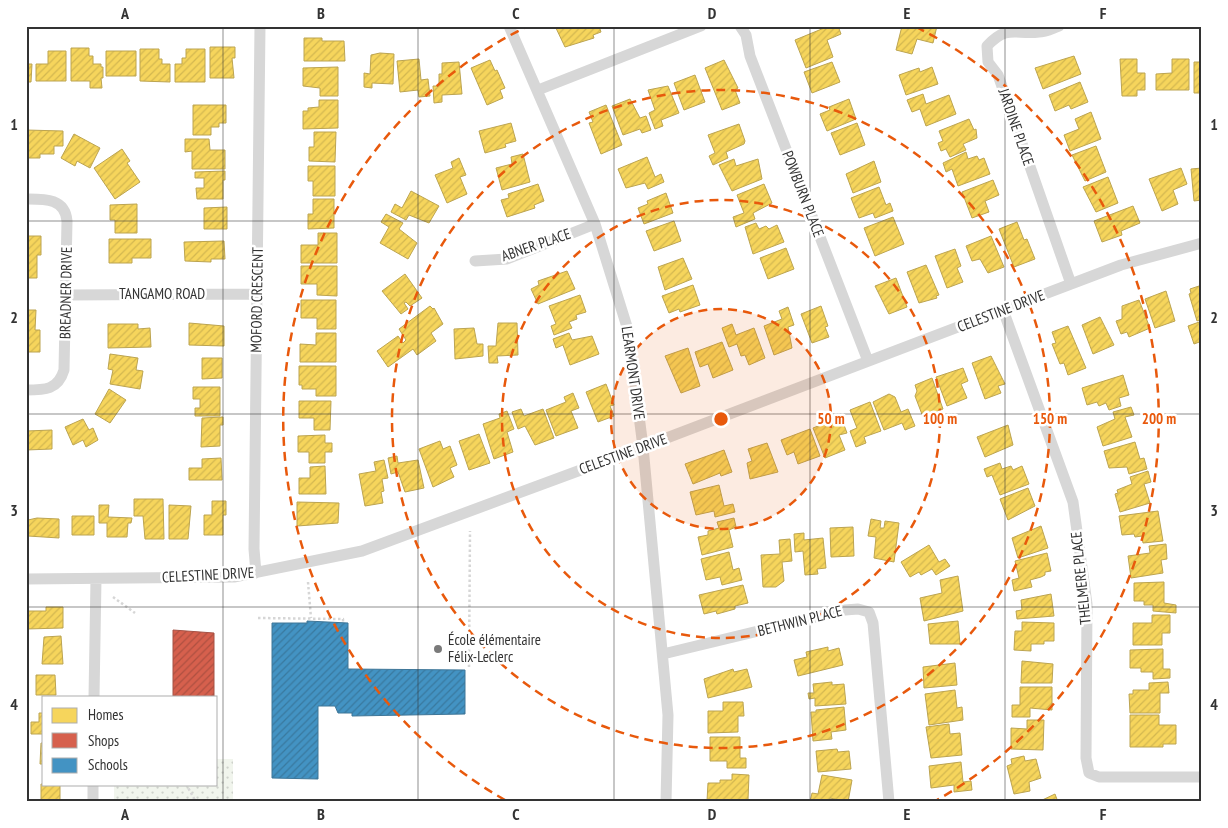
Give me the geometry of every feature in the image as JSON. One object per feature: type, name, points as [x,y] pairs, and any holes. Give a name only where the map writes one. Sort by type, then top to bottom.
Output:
[{"type":"street","name":"MOFORD CRESCENT","points":[[256,574],[254,549],[260,26]]},
{"type":"street","name":"LEARMONT DRIVE","points":[[508,26],[538,90],[595,224],[628,330],[643,448],[663,654],[669,744],[666,802]]},
{"type":"street","points":[[538,90],[701,26]]},
{"type":"street","name":"POWBURN PLACE","points":[[740,26],[746,35],[750,56],[868,361]]},
{"type":"street","name":"JARDINE PLACE","points":[[1059,26],[1040,32],[1018,31],[998,35],[987,46],[988,62],[998,75],[1071,284]]},
{"type":"street","name":"BREADNER DRIVE","points":[[26,199],[56,202],[64,210],[67,221],[64,370],[62,379],[51,389],[26,390]]},
{"type":"street","name":"ABNER PLACE","points":[[475,261],[507,259],[595,224]]},
{"type":"street","name":"CELESTINE DRIVE","points":[[26,579],[222,578],[256,574],[362,551],[643,448],[1071,284],[1148,256],[1202,243]]},
{"type":"street","name":"TANGAMO ROAD","points":[[66,295],[257,294]]},
{"type":"street","name":"THELMERE PLACE","points":[[1003,310],[1073,502],[1087,604],[1086,758],[1089,773],[1099,777],[1202,777]]},
{"type":"street","points":[[94,696],[96,579]]},
{"type":"street","name":"BETHWIN PLACE","points":[[663,654],[845,610],[858,609],[869,612],[873,623],[889,802]]},
{"type":"street","points":[[93,786],[93,802]]},
{"type":"path","points":[[468,667],[470,531]]},
{"type":"path","points":[[308,582],[311,618]]},
{"type":"path","points":[[114,597],[136,613]]},
{"type":"path","points":[[258,618],[343,618],[343,622]]},
{"type":"path","points":[[187,786],[196,802]]},
{"type":"shaded area","points":[[218,759],[233,759],[233,802],[114,802],[114,786],[218,786]]},
{"type":"building: Homes","points":[[555,26],[599,26],[601,32],[593,35],[594,38],[565,47]]},
{"type":"building: Homes","points":[[829,26],[838,26],[841,34],[827,40],[833,57],[806,68],[795,40]]},
{"type":"building: Homes","points":[[902,26],[937,26],[933,43],[917,39],[912,54],[896,50]]},
{"type":"building: Homes","points":[[304,38],[322,38],[322,41],[344,41],[345,61],[304,61]]},
{"type":"building: Homes","points":[[210,47],[235,47],[235,58],[232,58],[234,78],[210,78]]},
{"type":"building: Homes","points":[[71,48],[89,48],[89,56],[93,56],[93,64],[101,64],[101,67],[103,67],[102,88],[90,88],[90,81],[71,81]]},
{"type":"building: Homes","points":[[140,49],[159,49],[159,59],[162,59],[162,64],[170,64],[170,82],[140,81]]},
{"type":"building: Homes","points":[[186,49],[205,49],[205,82],[175,82],[175,64],[182,64],[182,58],[186,58]]},
{"type":"building: Homes","points":[[48,51],[66,51],[66,81],[36,81],[36,64],[48,64]]},
{"type":"building: Homes","points":[[106,51],[136,51],[136,76],[106,76]]},
{"type":"building: Homes","points":[[380,53],[394,54],[393,84],[372,83],[372,88],[364,87],[364,73],[370,74],[371,55]]},
{"type":"building: Homes","points":[[1074,56],[1081,74],[1043,89],[1035,68]]},
{"type":"building: Homes","points":[[419,59],[421,80],[428,79],[430,96],[419,97],[418,90],[400,92],[397,61]]},
{"type":"building: Homes","points":[[1120,59],[1137,59],[1137,73],[1145,73],[1145,90],[1137,90],[1137,96],[1122,96]]},
{"type":"building: Homes","points":[[1172,59],[1189,59],[1189,90],[1156,90],[1156,74],[1172,73]]},
{"type":"building: Homes","points":[[490,60],[505,88],[500,90],[503,98],[487,105],[471,68]]},
{"type":"building: Homes","points":[[724,60],[738,88],[735,90],[740,103],[722,110],[705,68]]},
{"type":"building: Homes","points":[[459,62],[462,94],[442,95],[442,102],[434,103],[433,86],[439,86],[439,74],[442,74],[442,63]]},
{"type":"building: Homes","points":[[832,62],[840,82],[812,93],[804,72]]},
{"type":"building: Homes","points":[[1194,62],[1202,62],[1202,93],[1194,93]]},
{"type":"building: Homes","points":[[26,64],[32,64],[31,82],[26,82]]},
{"type":"building: Homes","points":[[338,67],[338,96],[320,96],[320,88],[303,86],[303,68]]},
{"type":"building: Homes","points":[[932,67],[938,84],[906,95],[899,75],[919,68],[920,72]]},
{"type":"building: Homes","points":[[695,75],[705,102],[684,110],[674,83]]},
{"type":"building: Homes","points":[[1080,82],[1088,102],[1071,109],[1069,105],[1055,111],[1049,95]]},
{"type":"building: Homes","points":[[668,86],[679,113],[661,120],[663,126],[655,129],[649,113],[655,110],[648,90]]},
{"type":"building: Homes","points":[[923,94],[926,104],[949,95],[956,114],[926,126],[920,109],[912,112],[907,100]]},
{"type":"building: Homes","points":[[630,99],[640,118],[646,116],[651,130],[642,133],[640,129],[623,135],[612,106]]},
{"type":"building: Homes","points":[[849,99],[856,119],[827,131],[820,114],[830,110],[829,107]]},
{"type":"building: Homes","points":[[319,100],[338,100],[338,128],[303,129],[303,111],[308,111],[308,108],[319,107]]},
{"type":"building: Homes","points":[[193,105],[226,105],[226,123],[219,123],[219,127],[211,127],[211,135],[193,135]]},
{"type":"building: Homes","points":[[606,105],[622,145],[601,154],[589,123],[593,122],[589,112]]},
{"type":"building: Homes","points":[[1091,112],[1101,139],[1070,151],[1064,135],[1079,129],[1075,119]]},
{"type":"building: Homes","points":[[969,119],[974,130],[976,129],[977,138],[963,144],[966,150],[950,157],[946,149],[941,151],[938,143],[943,141],[939,131]]},
{"type":"building: Homes","points":[[511,123],[516,141],[505,144],[506,147],[485,153],[479,131]]},
{"type":"building: Homes","points":[[857,123],[865,145],[840,155],[831,133]]},
{"type":"building: Homes","points":[[739,124],[745,141],[744,144],[726,152],[728,158],[713,165],[709,156],[715,153],[708,135]]},
{"type":"building: Homes","points":[[26,130],[63,131],[63,146],[54,146],[54,154],[40,154],[40,158],[26,158]]},
{"type":"building: Homes","points":[[314,132],[336,132],[335,162],[309,161],[309,147],[314,147]]},
{"type":"building: Homes","points":[[74,134],[100,148],[90,168],[77,161],[75,166],[61,158]]},
{"type":"building: Homes","points":[[185,139],[209,139],[210,150],[225,150],[225,169],[192,169],[192,151],[185,152]]},
{"type":"building: Homes","points":[[1096,146],[1106,172],[1085,181],[1072,155]]},
{"type":"building: Homes","points":[[122,149],[130,161],[127,163],[140,182],[115,199],[94,168]]},
{"type":"building: Homes","points":[[966,152],[968,159],[977,156],[979,160],[984,158],[990,174],[958,186],[952,169],[946,172],[943,163]]},
{"type":"building: Homes","points":[[523,154],[530,182],[502,190],[496,168],[512,164],[511,157]]},
{"type":"building: Homes","points":[[647,157],[655,177],[661,174],[664,182],[648,189],[645,183],[626,188],[618,169]]},
{"type":"building: Homes","points":[[459,158],[466,175],[460,177],[467,194],[447,203],[435,175],[453,168],[451,162]]},
{"type":"building: Homes","points":[[734,159],[736,166],[758,159],[762,179],[732,191],[719,165]]},
{"type":"building: Homes","points":[[874,161],[881,182],[853,193],[846,174]]},
{"type":"building: Homes","points":[[308,166],[335,166],[335,196],[313,196],[313,181],[308,181]]},
{"type":"building: Homes","points":[[1181,168],[1187,184],[1173,190],[1178,204],[1162,211],[1149,179]]},
{"type":"building: Homes","points":[[1202,168],[1202,200],[1194,201],[1191,169]]},
{"type":"building: Homes","points":[[225,171],[223,199],[197,199],[196,188],[204,188],[204,178],[195,178],[195,172]]},
{"type":"building: Homes","points":[[1108,177],[1118,203],[1096,212],[1083,187]]},
{"type":"building: Homes","points":[[993,180],[999,195],[985,201],[989,212],[972,218],[962,192]]},
{"type":"building: Homes","points":[[538,184],[544,201],[534,205],[535,208],[507,217],[501,200],[509,198],[508,194]]},
{"type":"building: Homes","points":[[764,184],[772,203],[753,213],[755,219],[736,227],[733,217],[744,213],[737,195]]},
{"type":"building: Homes","points":[[879,187],[886,205],[890,203],[893,211],[875,218],[873,213],[859,218],[851,198]]},
{"type":"building: Homes","points":[[411,191],[439,206],[429,223],[409,215],[406,220],[391,212],[395,204],[402,208]]},
{"type":"building: Homes","points":[[666,193],[673,213],[644,224],[638,208],[648,204],[647,201]]},
{"type":"building: Homes","points":[[313,199],[334,199],[334,228],[308,229],[308,214],[313,214]]},
{"type":"building: Homes","points":[[137,204],[137,233],[115,233],[115,220],[110,220],[110,205]]},
{"type":"building: Homes","points":[[1133,206],[1140,223],[1121,231],[1122,235],[1102,242],[1094,221]]},
{"type":"building: Homes","points":[[227,207],[227,229],[204,229],[204,208]]},
{"type":"building: Homes","points":[[386,214],[403,223],[399,229],[417,243],[408,259],[380,243],[389,227],[381,222]]},
{"type":"building: Homes","points":[[893,217],[904,244],[875,256],[864,228]]},
{"type":"building: Homes","points":[[674,221],[681,241],[654,251],[646,231]]},
{"type":"building: Homes","points":[[1017,222],[1024,240],[1027,239],[1035,259],[1014,267],[999,229]]},
{"type":"building: Homes","points":[[756,223],[759,229],[766,226],[769,229],[777,225],[784,242],[753,254],[745,227]]},
{"type":"building: Homes","points":[[318,233],[337,233],[337,263],[301,263],[301,245],[318,245]]},
{"type":"building: Homes","points":[[26,236],[41,236],[41,255],[37,255],[37,278],[26,278]]},
{"type":"building: Homes","points":[[991,236],[1004,267],[988,273],[980,259],[972,261],[966,246]]},
{"type":"building: Homes","points":[[109,239],[151,239],[151,258],[132,258],[132,263],[109,263]]},
{"type":"building: Homes","points":[[224,241],[225,259],[211,259],[211,262],[185,261],[184,242]]},
{"type":"building: Homes","points":[[786,248],[794,269],[768,279],[760,258]]},
{"type":"building: Homes","points":[[955,249],[961,266],[957,268],[963,282],[947,288],[935,256]]},
{"type":"building: Homes","points":[[683,258],[692,279],[665,290],[658,267]]},
{"type":"building: Homes","points":[[926,265],[939,295],[936,296],[937,298],[919,303],[907,272]]},
{"type":"building: Homes","points":[[301,266],[337,266],[337,296],[317,295],[317,284],[301,284]]},
{"type":"building: Homes","points":[[567,271],[575,289],[538,304],[531,289],[539,285],[538,281]]},
{"type":"building: Homes","points":[[405,274],[422,298],[410,306],[406,302],[404,303],[408,309],[401,314],[382,291]]},
{"type":"building: Homes","points":[[896,278],[907,307],[889,314],[875,286]]},
{"type":"building: Homes","points":[[693,285],[700,305],[680,312],[679,309],[669,313],[662,296]]},
{"type":"building: Homes","points":[[1202,285],[1202,319],[1197,321],[1189,294],[1191,293],[1190,289]]},
{"type":"building: Homes","points":[[1166,291],[1175,321],[1155,328],[1145,299]]},
{"type":"building: Homes","points":[[580,295],[586,312],[576,315],[577,319],[569,322],[572,328],[554,335],[551,326],[556,324],[549,306]]},
{"type":"building: Homes","points":[[301,300],[336,300],[336,329],[317,329],[317,318],[301,318]]},
{"type":"building: Homes","points":[[1139,300],[1150,328],[1129,337],[1127,332],[1121,334],[1116,321],[1122,319],[1122,306]]},
{"type":"building: Homes","points":[[430,306],[434,308],[443,324],[431,333],[436,341],[417,355],[413,349],[388,367],[377,351],[398,336],[403,343],[406,340],[399,329]]},
{"type":"building: Homes","points":[[821,306],[828,326],[825,327],[829,337],[812,343],[801,314]]},
{"type":"building: Homes","points":[[788,307],[794,325],[788,327],[792,348],[774,355],[764,326],[782,319],[779,311]]},
{"type":"building: Homes","points":[[26,310],[36,310],[35,330],[40,330],[40,352],[26,352]]},
{"type":"building: Homes","points":[[1100,317],[1114,345],[1093,354],[1082,325]]},
{"type":"building: Homes","points":[[1202,321],[1202,341],[1194,344],[1188,326]]},
{"type":"building: Homes","points":[[189,323],[224,326],[224,346],[189,345]]},
{"type":"building: Homes","points":[[498,323],[517,323],[518,355],[497,356],[498,363],[489,363],[488,346],[496,346]]},
{"type":"building: Homes","points":[[108,324],[138,324],[138,329],[150,328],[151,347],[108,348]]},
{"type":"building: Homes","points":[[732,324],[736,335],[754,328],[765,358],[749,365],[745,355],[741,356],[737,344],[729,347],[722,328]]},
{"type":"building: Homes","points":[[1068,326],[1086,368],[1068,375],[1064,363],[1060,364],[1052,344],[1056,343],[1052,332]]},
{"type":"building: Homes","points":[[474,328],[477,344],[483,344],[483,356],[455,359],[454,329]]},
{"type":"building: Homes","points":[[316,333],[336,333],[336,362],[300,362],[300,344],[316,345]]},
{"type":"building: Homes","points":[[569,333],[572,340],[592,336],[599,354],[570,365],[563,345],[556,348],[553,339]]},
{"type":"building: Homes","points":[[722,342],[733,370],[713,378],[708,364],[700,367],[695,352]]},
{"type":"building: Homes","points":[[688,348],[700,386],[681,393],[665,356]]},
{"type":"building: Homes","points":[[110,354],[138,358],[136,370],[143,371],[140,389],[110,384],[113,370],[108,369]]},
{"type":"building: Homes","points":[[991,356],[1005,384],[998,386],[1001,393],[985,399],[972,363]]},
{"type":"building: Homes","points":[[202,358],[222,358],[222,378],[202,379]]},
{"type":"building: Homes","points":[[299,366],[336,366],[336,396],[316,396],[316,389],[302,389],[302,385],[299,385]]},
{"type":"building: Homes","points":[[963,368],[968,381],[961,384],[967,398],[947,406],[936,377]]},
{"type":"building: Homes","points":[[1123,375],[1129,395],[1119,398],[1121,406],[1109,410],[1106,403],[1099,406],[1097,402],[1087,405],[1082,388]]},
{"type":"building: Homes","points":[[932,378],[943,409],[923,417],[915,396],[917,391],[915,385]]},
{"type":"building: Homes","points":[[606,384],[614,405],[610,406],[614,416],[598,422],[586,392]]},
{"type":"building: Homes","points":[[193,387],[220,387],[220,416],[195,416],[195,408],[200,408],[200,399],[193,399]]},
{"type":"building: Homes","points":[[109,389],[126,400],[110,423],[95,414]]},
{"type":"building: Homes","points":[[573,393],[579,408],[571,411],[578,428],[556,436],[546,410],[566,402],[564,397]]},
{"type":"building: Homes","points":[[889,394],[895,397],[901,412],[908,409],[915,426],[905,430],[902,423],[884,430],[873,402]]},
{"type":"building: Homes","points":[[299,401],[331,401],[330,430],[314,430],[314,418],[299,418]]},
{"type":"building: Homes","points":[[870,402],[881,431],[864,437],[866,443],[856,447],[850,431],[857,428],[850,410]]},
{"type":"building: Homes","points":[[1131,407],[1134,415],[1125,417],[1132,437],[1103,446],[1097,427],[1115,419],[1113,412]]},
{"type":"building: Homes","points":[[521,409],[524,416],[543,409],[554,438],[535,445],[525,426],[518,429],[512,412]]},
{"type":"building: Homes","points":[[507,411],[514,429],[507,432],[513,452],[494,459],[483,424],[500,418],[499,414]]},
{"type":"building: Homes","points":[[223,417],[223,425],[220,425],[220,446],[201,447],[202,418]]},
{"type":"building: Homes","points":[[841,417],[847,433],[839,435],[845,450],[825,458],[813,428]]},
{"type":"building: Homes","points":[[83,419],[89,430],[93,428],[98,440],[86,447],[83,440],[73,445],[65,427]]},
{"type":"building: Homes","points":[[1008,425],[1013,445],[985,457],[977,437]]},
{"type":"building: Homes","points":[[810,429],[820,456],[798,464],[794,452],[787,455],[781,440]]},
{"type":"building: Homes","points":[[52,430],[52,449],[26,450],[26,431]]},
{"type":"building: Homes","points":[[479,434],[490,463],[469,470],[459,441]]},
{"type":"building: Homes","points":[[325,435],[325,443],[332,443],[332,452],[325,452],[325,463],[309,463],[309,452],[298,452],[298,436]]},
{"type":"building: Homes","points":[[440,441],[443,449],[450,446],[457,465],[450,468],[454,477],[433,487],[419,449]]},
{"type":"building: Homes","points":[[1135,442],[1140,459],[1144,458],[1147,469],[1129,474],[1127,467],[1109,468],[1104,451]]},
{"type":"building: Homes","points":[[767,443],[778,472],[750,479],[747,463],[752,461],[748,449]]},
{"type":"building: Homes","points":[[724,450],[732,472],[721,476],[720,473],[693,484],[685,464]]},
{"type":"building: Homes","points":[[397,456],[398,463],[418,460],[424,488],[405,492],[398,472],[391,474],[388,458]]},
{"type":"building: Homes","points":[[221,458],[222,480],[189,480],[189,468],[202,468],[202,459]]},
{"type":"building: Homes","points":[[384,460],[388,478],[382,479],[384,491],[381,492],[383,503],[365,506],[359,474],[376,471],[374,462]]},
{"type":"building: Homes","points":[[1000,463],[1002,469],[1011,466],[1013,470],[1022,466],[1029,484],[1000,495],[992,475],[987,477],[984,469]]},
{"type":"building: Homes","points":[[325,466],[326,494],[299,494],[299,478],[310,478],[310,467]]},
{"type":"building: Homes","points":[[1148,471],[1151,482],[1144,484],[1150,503],[1120,512],[1115,494],[1118,493],[1117,490],[1132,484],[1130,477]]},
{"type":"building: Homes","points":[[719,485],[724,506],[733,504],[735,512],[715,517],[714,511],[696,515],[690,492]]},
{"type":"building: Homes","points":[[1028,488],[1035,506],[1008,520],[1000,499]]},
{"type":"building: Homes","points":[[134,499],[163,499],[164,539],[145,539],[143,516],[134,516]]},
{"type":"building: Homes","points":[[212,501],[226,501],[226,515],[223,515],[223,535],[204,535],[204,515],[212,515]]},
{"type":"building: Homes","points":[[297,502],[339,503],[338,523],[297,526]]},
{"type":"building: Homes","points":[[99,505],[109,505],[108,517],[132,518],[131,523],[128,523],[127,537],[107,537],[107,523],[99,523]]},
{"type":"building: Homes","points":[[169,505],[191,506],[188,539],[169,539]]},
{"type":"building: Homes","points":[[1158,511],[1163,541],[1143,543],[1142,536],[1135,537],[1134,534],[1122,535],[1119,516]]},
{"type":"building: Homes","points":[[72,516],[94,516],[94,535],[72,535]]},
{"type":"building: Homes","points":[[37,518],[59,519],[59,538],[28,536],[28,520]]},
{"type":"building: Homes","points":[[734,518],[736,527],[729,530],[733,547],[702,555],[698,537],[708,535],[708,531],[719,528],[717,522]]},
{"type":"building: Homes","points":[[871,519],[881,521],[880,528],[884,528],[885,521],[899,523],[894,562],[874,558],[876,537],[868,536]]},
{"type":"building: Homes","points":[[1041,526],[1048,548],[1018,558],[1012,538]]},
{"type":"building: Homes","points":[[853,527],[854,556],[831,557],[830,528]]},
{"type":"building: Homes","points":[[804,533],[804,540],[823,538],[826,568],[817,569],[818,574],[805,575],[803,551],[795,552],[794,534]]},
{"type":"building: Homes","points":[[790,539],[792,561],[782,562],[784,581],[776,587],[763,587],[761,555],[780,554],[779,540]]},
{"type":"building: Homes","points":[[1166,544],[1167,559],[1161,560],[1163,573],[1131,578],[1128,556],[1150,553],[1149,546]]},
{"type":"building: Homes","points":[[929,545],[939,562],[945,559],[950,566],[936,575],[932,569],[921,575],[919,572],[910,577],[901,562]]},
{"type":"building: Homes","points":[[729,552],[733,570],[739,568],[742,580],[722,585],[720,577],[706,580],[701,559]]},
{"type":"building: Homes","points":[[1047,553],[1051,571],[1045,572],[1045,575],[1041,577],[1030,580],[1032,587],[1014,591],[1012,580],[1019,578],[1015,561]]},
{"type":"building: Homes","points":[[958,576],[963,611],[924,621],[920,598],[942,593],[940,580]]},
{"type":"building: Homes","points":[[1164,582],[1164,603],[1176,605],[1176,613],[1153,611],[1153,605],[1144,605],[1144,601],[1134,601],[1134,583]]},
{"type":"building: Homes","points":[[743,585],[748,603],[735,606],[735,609],[717,614],[716,611],[704,614],[699,595]]},
{"type":"building: Homes","points":[[1051,594],[1054,616],[1017,619],[1016,611],[1022,610],[1021,600]]},
{"type":"building: Homes","points":[[46,607],[63,607],[63,628],[26,629],[26,611],[46,611]]},
{"type":"building: Homes","points":[[1152,615],[1170,615],[1170,633],[1162,633],[1162,645],[1133,645],[1133,623],[1152,623]]},
{"type":"building: Homes","points":[[958,621],[960,644],[930,644],[928,624]]},
{"type":"building: Homes","points":[[1022,622],[1054,623],[1054,641],[1044,641],[1044,644],[1031,644],[1031,651],[1014,650],[1015,631],[1022,631]]},
{"type":"building: Homes","points":[[61,636],[63,664],[42,664],[44,637]]},
{"type":"building: Homes","points":[[828,647],[828,651],[839,648],[843,665],[798,676],[794,660],[807,657],[806,652]]},
{"type":"building: Homes","points":[[1163,649],[1163,669],[1170,669],[1170,678],[1153,679],[1153,672],[1141,672],[1141,668],[1130,668],[1130,650]]},
{"type":"building: Homes","points":[[1022,661],[1053,664],[1052,683],[1021,683]]},
{"type":"building: Homes","points":[[955,663],[957,685],[924,688],[923,667]]},
{"type":"building: Homes","points":[[733,669],[734,672],[747,669],[752,687],[708,698],[704,679]]},
{"type":"building: Homes","points":[[36,675],[55,675],[56,695],[36,695]]},
{"type":"building: Homes","points":[[832,682],[832,685],[844,684],[846,704],[815,706],[815,698],[809,699],[808,693],[814,693],[813,684]]},
{"type":"building: Homes","points":[[1168,682],[1169,693],[1160,693],[1160,713],[1130,713],[1129,694],[1133,694],[1133,690],[1149,690],[1149,683]]},
{"type":"building: Homes","points":[[1020,687],[1052,687],[1052,710],[1030,708],[1030,717],[1012,717],[1012,705],[1020,705]]},
{"type":"building: Homes","points":[[955,690],[957,708],[962,707],[963,720],[929,725],[925,694]]},
{"type":"building: Homes","points":[[723,702],[743,702],[744,716],[738,716],[738,732],[708,733],[708,711],[723,711]]},
{"type":"building: Homes","points":[[844,707],[846,730],[831,732],[832,739],[813,741],[811,712]]},
{"type":"building: Homes","points":[[39,713],[42,713],[42,734],[31,734],[31,722],[39,722]]},
{"type":"building: Homes","points":[[1130,715],[1159,715],[1159,725],[1176,725],[1176,744],[1163,744],[1163,747],[1130,747]]},
{"type":"building: Homes","points":[[1027,720],[1044,720],[1043,750],[1011,749],[1011,728],[1027,729]]},
{"type":"building: Homes","points":[[949,724],[950,734],[960,733],[962,755],[931,758],[926,727]]},
{"type":"building: Homes","points":[[710,737],[740,737],[740,758],[746,758],[746,768],[727,768],[727,761],[710,761]]},
{"type":"building: Homes","points":[[41,743],[42,743],[42,764],[40,764]]},
{"type":"building: Homes","points":[[837,749],[838,752],[849,751],[851,769],[818,772],[816,751]]},
{"type":"building: Homes","points":[[1024,756],[1025,761],[1036,759],[1041,778],[1029,782],[1030,791],[1014,794],[1007,766],[1012,764],[1011,759]]},
{"type":"building: Homes","points":[[961,762],[963,782],[971,781],[972,790],[954,792],[954,785],[931,788],[929,766]]},
{"type":"building: Homes","points":[[732,774],[749,775],[748,800],[707,801],[708,783],[732,780]]},
{"type":"building: Homes","points":[[822,775],[852,780],[848,802],[830,798],[829,802],[810,802],[812,793],[818,794]]},
{"type":"building: Homes","points":[[41,784],[42,786],[60,786],[60,802],[41,802]]},
{"type":"building: Homes","points":[[1055,794],[1058,802],[1038,802]]},
{"type":"building: Shops","points":[[173,630],[214,633],[214,696],[173,696]]},
{"type":"building: Schools","points":[[307,621],[348,623],[348,669],[465,670],[465,714],[352,716],[352,713],[338,713],[335,706],[318,706],[318,779],[272,778],[272,623],[307,623]]},
{"type":"place","name":"École élémentaire Félix-Leclerc","points":[[438,649]]}]
